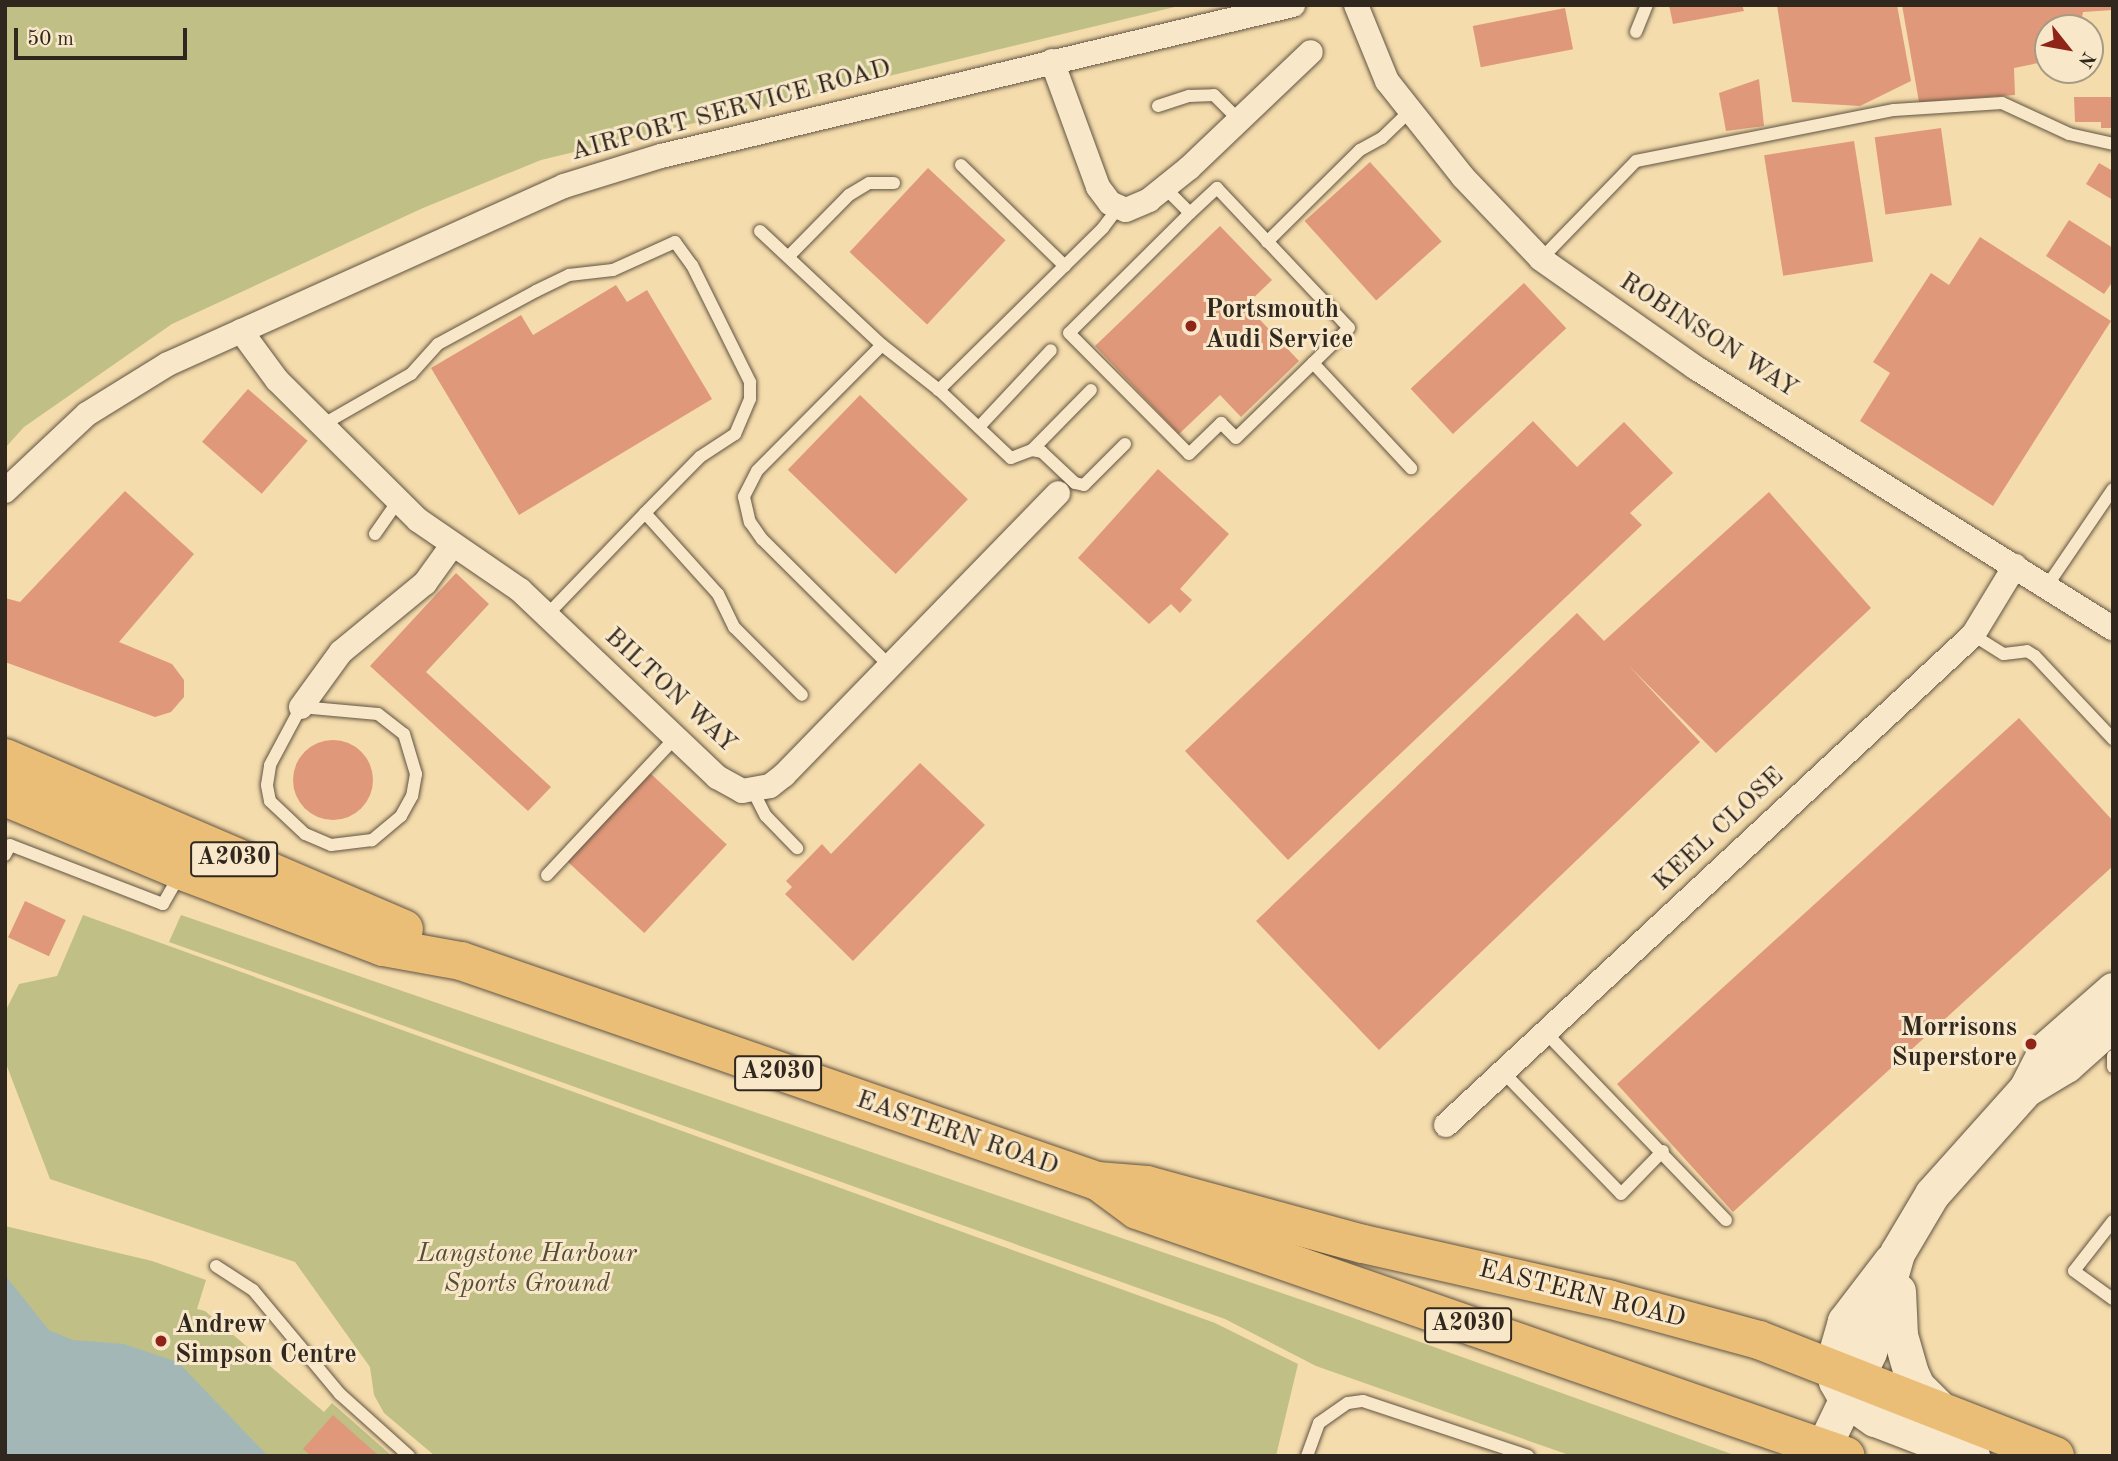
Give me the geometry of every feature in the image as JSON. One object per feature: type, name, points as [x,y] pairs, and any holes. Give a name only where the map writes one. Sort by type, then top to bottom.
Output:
[{"type":"main road","name":"EASTERN ROAD","points":[[5,758],[188,840],[393,922],[461,961]]},
{"type":"main road","name":"EASTERN ROAD","points":[[5,797],[182,872],[383,947],[461,961],[1097,1181],[1147,1185],[1363,1244],[1608,1298],[1845,1381],[1939,1408],[2054,1456]]},
{"type":"main road","name":"EASTERN ROAD","points":[[1097,1181],[1137,1210],[1830,1453]]},
{"type":"street","name":"AIRPORT SERVICE ROAD","points":[[5,491],[60,436],[127,386],[471,225],[589,178],[661,156],[1293,5]]},
{"type":"street","name":"ROBINSON WAY","points":[[1356,5],[1376,62],[1410,111],[1463,177],[1541,259],[1696,368],[2113,629]]},
{"type":"street","points":[[1052,61],[1098,187],[1118,208],[1138,206],[1165,188],[1311,52]]},
{"type":"street","name":"BILTON WAY","points":[[240,331],[261,362],[398,501],[451,547],[500,575],[547,615],[730,787],[753,791]]},
{"type":"street","points":[[753,791],[784,775],[1058,493]]},
{"type":"street","points":[[301,707],[341,652],[425,583],[451,547]]},
{"type":"street","name":"KEEL CLOSE","points":[[1446,1125],[1973,635],[2015,566]]},
{"type":"street","points":[[1830,1453],[1845,1381],[1852,1310],[1897,1253],[1932,1194],[2026,1089],[2047,1048],[2113,990]]},
{"type":"street","points":[[2026,1089],[2066,1065],[2113,1023]]},
{"type":"street","points":[[1897,1253],[1903,1350],[1917,1386],[1939,1408]]},
{"type":"street","points":[[1845,1381],[1891,1427],[1972,1456]]},
{"type":"lane","points":[[1636,32],[1647,5]]},
{"type":"lane","points":[[1158,106],[1189,96],[1214,95],[1240,121]]},
{"type":"lane","points":[[1541,259],[1636,162],[1880,112],[2002,103],[2069,134],[2113,145]]},
{"type":"lane","points":[[1267,242],[1360,150],[1382,138],[1410,111]]},
{"type":"lane","points":[[961,165],[1065,266]]},
{"type":"lane","points":[[788,257],[849,195],[869,183],[894,183]]},
{"type":"lane","points":[[1165,188],[1190,213]]},
{"type":"lane","points":[[1217,188],[1349,328],[1236,438],[1222,423],[1189,454],[1069,333],[1190,213],[1217,188]]},
{"type":"lane","points":[[939,390],[1065,266],[1118,208]]},
{"type":"lane","points":[[760,231],[882,345],[939,390],[1011,458],[1032,450],[1090,390]]},
{"type":"lane","points":[[322,425],[411,373],[438,344],[536,291],[569,275],[613,270],[675,242],[692,265],[750,382],[750,399],[735,434],[700,457],[547,615]]},
{"type":"lane","points":[[882,345],[757,471],[744,497],[750,522],[762,539],[889,665]]},
{"type":"lane","points":[[978,428],[1051,350]]},
{"type":"lane","points":[[1313,363],[1410,468]]},
{"type":"lane","points":[[1032,450],[1042,452],[1074,483],[1084,485],[1125,444]]},
{"type":"lane","points":[[2047,586],[2113,489]]},
{"type":"lane","points":[[375,534],[398,501]]},
{"type":"lane","points":[[645,513],[718,594],[734,627],[802,695]]},
{"type":"lane","points":[[1973,635],[2004,654],[2027,651],[2035,656],[2113,739]]},
{"type":"lane","points":[[301,707],[378,714],[404,734],[416,774],[412,796],[401,816],[372,840],[331,845],[305,834],[270,801],[267,785],[270,765],[301,707]]},
{"type":"lane","points":[[547,875],[675,738]]},
{"type":"lane","points":[[753,791],[766,816],[797,848]]},
{"type":"lane","points":[[5,855],[10,845],[163,904],[182,872]]},
{"type":"lane","points":[[1545,1032],[1726,1220]]},
{"type":"lane","points":[[2113,1056],[2113,1067]]},
{"type":"lane","points":[[1502,1071],[1621,1194],[1662,1151]]},
{"type":"lane","points":[[2113,1221],[2074,1271],[2113,1299]]},
{"type":"lane","points":[[216,1265],[253,1290],[340,1394],[409,1456]]},
{"type":"lane","points":[[1307,1456],[1319,1423],[1348,1403],[1363,1401],[1528,1456]]},
{"type":"green space","points":[[5,5],[1183,5],[541,160],[423,208],[172,324],[24,427],[5,448]]},
{"type":"green space","name":"Langstone Harbour Sports Ground","points":[[83,915],[1215,1323],[1298,1364],[1276,1456],[435,1456],[384,1413],[374,1395],[370,1367],[295,1262],[50,1179],[5,1061],[5,1012],[19,984],[57,976]]},
{"type":"green space","points":[[181,915],[1331,1310],[1737,1456],[1572,1456],[1316,1366],[1225,1319],[169,942]]},
{"type":"green space","points":[[5,1226],[152,1261],[206,1280],[197,1309],[205,1311],[324,1412],[332,1403],[392,1456],[5,1456]]},
{"type":"shaded area","points":[[5,1275],[49,1330],[73,1340],[124,1344],[178,1362],[268,1456],[5,1456]]},
{"type":"building","points":[[1669,5],[1742,5],[1744,11],[1673,24]]},
{"type":"building","points":[[1777,5],[1897,5],[1911,81],[1860,106],[1792,102]]},
{"type":"building","points":[[1902,5],[2113,5],[2113,10],[2083,14],[2034,14],[2034,64],[2014,68],[2015,95],[1919,102]]},
{"type":"building","points":[[1565,8],[1573,49],[1481,67],[1473,26]]},
{"type":"building","points":[[1759,79],[1764,126],[1726,131],[1719,93]]},
{"type":"building","points":[[2074,97],[2113,97],[2113,128],[2101,128],[2101,122],[2075,122]]},
{"type":"building","points":[[1941,128],[1952,205],[1886,215],[1875,137]]},
{"type":"building","points":[[1854,141],[1873,261],[1783,276],[1764,155]]},
{"type":"building","points":[[1370,162],[1442,242],[1376,300],[1305,221]]},
{"type":"building","points":[[2099,163],[2113,171],[2113,200],[2086,184]]},
{"type":"building","points":[[928,168],[1006,240],[927,324],[850,252]]},
{"type":"building","points":[[2069,220],[2113,248],[2113,281],[2104,294],[2046,256]]},
{"type":"building","name":"Portsmouth Audi Service","points":[[1220,226],[1272,280],[1246,305],[1299,361],[1241,417],[1220,395],[1179,434],[1095,346]]},
{"type":"building","points":[[1980,237],[2111,321],[1993,506],[1860,421],[1890,373],[1873,362],[1931,273],[1949,285]]},
{"type":"building","points":[[1524,283],[1566,328],[1453,434],[1411,389]]},
{"type":"building","points":[[616,285],[627,302],[647,290],[712,399],[519,515],[431,368],[521,315],[533,335]]},
{"type":"building","points":[[248,389],[308,441],[262,494],[202,442]]},
{"type":"building","points":[[860,395],[968,499],[896,574],[788,470]]},
{"type":"building","points":[[1533,421],[1577,467],[1624,422],[1673,473],[1630,513],[1642,525],[1288,860],[1185,751]]},
{"type":"building","points":[[1158,469],[1229,534],[1180,589],[1192,600],[1180,613],[1171,604],[1149,624],[1078,558]]},
{"type":"building","points":[[125,491],[194,554],[119,642],[172,664],[184,680],[184,697],[171,712],[155,717],[5,662],[5,598],[20,602]]},
{"type":"building","points":[[1769,492],[1871,608],[1716,753],[1629,666],[1700,742],[1379,1050],[1256,921],[1577,613],[1604,641]]},
{"type":"building","points":[[456,573],[489,604],[426,672],[551,787],[528,811],[370,666]]},
{"type":"building","points":[[2019,718],[2113,821],[2113,866],[1733,1212],[1617,1084]]},
{"type":"building","points":[[333,740],[348,743],[361,752],[370,765],[373,780],[370,795],[361,808],[348,817],[333,820],[318,817],[305,808],[296,795],[293,780],[296,765],[305,752],[318,743]]},
{"type":"building","points":[[920,763],[985,825],[853,961],[785,894],[792,887],[786,881],[822,844],[831,854]]},
{"type":"building","points":[[650,773],[727,845],[644,933],[567,861]]},
{"type":"building","points":[[25,901],[66,920],[49,956],[8,937]]},
{"type":"building","points":[[333,1415],[379,1456],[311,1456],[303,1449]]},
{"type":"place","name":"Portsmouth Audi Service","points":[[1191,326]]},
{"type":"place","name":"Morrisons Superstore","points":[[2031,1044]]},
{"type":"place","name":"Andrew Simpson Centre","points":[[161,1341]]}]
